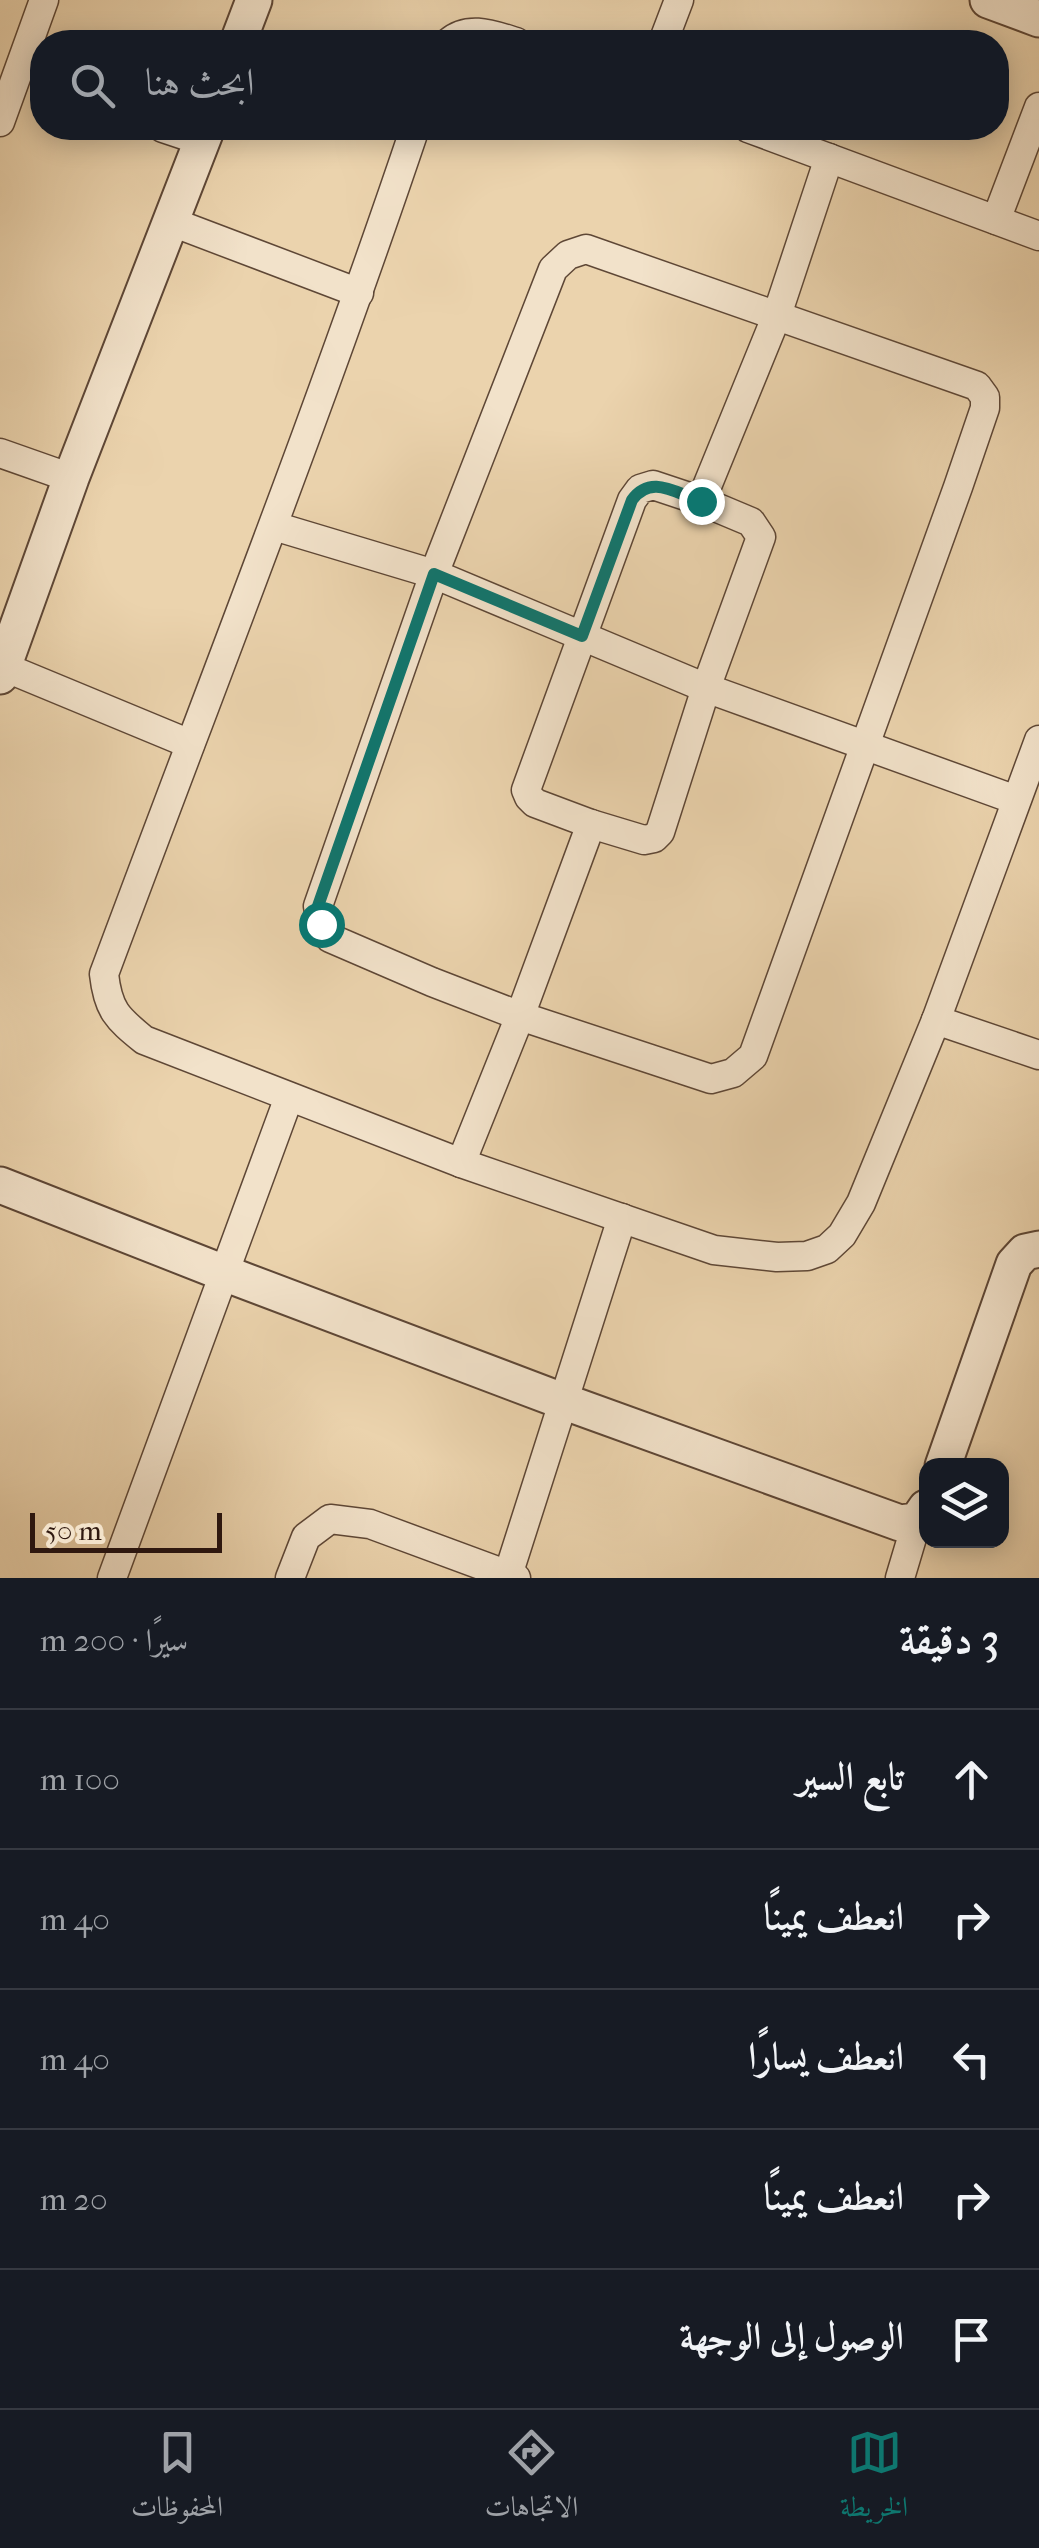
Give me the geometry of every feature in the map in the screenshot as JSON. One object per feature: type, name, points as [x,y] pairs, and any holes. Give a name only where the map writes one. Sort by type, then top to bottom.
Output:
[{"type":"street","points":[[39,30],[44,0]]},
{"type":"street","points":[[243,30],[254,0]]},
{"type":"street","points":[[668,30],[679,0]]},
{"type":"street","points":[[988,0],[1039,19]]},
{"type":"street","points":[[0,122],[30,82]]},
{"type":"street","points":[[996,220],[1039,107]]},
{"type":"street","points":[[190,744],[2,672],[71,478],[202,140]]},
{"type":"street","points":[[410,140],[274,526],[104,974],[107,1000],[125,1024],[144,1040],[461,1164],[714,1250],[807,1256],[827,1249],[842,1234],[861,1203],[936,1020],[1039,740]]},
{"type":"street","points":[[781,140],[1039,236]]},
{"type":"street","points":[[701,501],[777,316],[830,158]]},
{"type":"street","points":[[172,222],[359,292]]},
{"type":"street","points":[[586,249],[777,316],[977,386],[985,408],[753,1056],[733,1073],[711,1079],[520,1016],[330,938],[321,924],[318,906],[434,574],[552,269],[568,255],[586,249]]},
{"type":"street","points":[[0,453],[71,478]]},
{"type":"street","points":[[653,485],[701,501],[751,522],[761,537],[706,688],[660,832],[644,840],[536,802],[526,790],[632,500],[640,489],[653,485]]},
{"type":"street","points":[[274,526],[434,574],[706,688],[1016,800]]},
{"type":"street","points":[[461,1164],[591,824]]},
{"type":"street","points":[[936,1020],[1039,1056]]},
{"type":"street","points":[[112,1578],[289,1097]]},
{"type":"street","points":[[0,1184],[565,1402],[900,1523],[919,1515]]},
{"type":"street","points":[[290,1578],[306,1537],[330,1519],[370,1524],[512,1577],[622,1218]]},
{"type":"street","points":[[946,1458],[1014,1264],[1026,1252],[1039,1248]]},
{"type":"street","points":[[900,1578],[919,1523]]},
{"type":"route","points":[[321,924],[318,906],[434,574],[582,636],[632,500],[640,489],[653,485],[701,501]]}]
